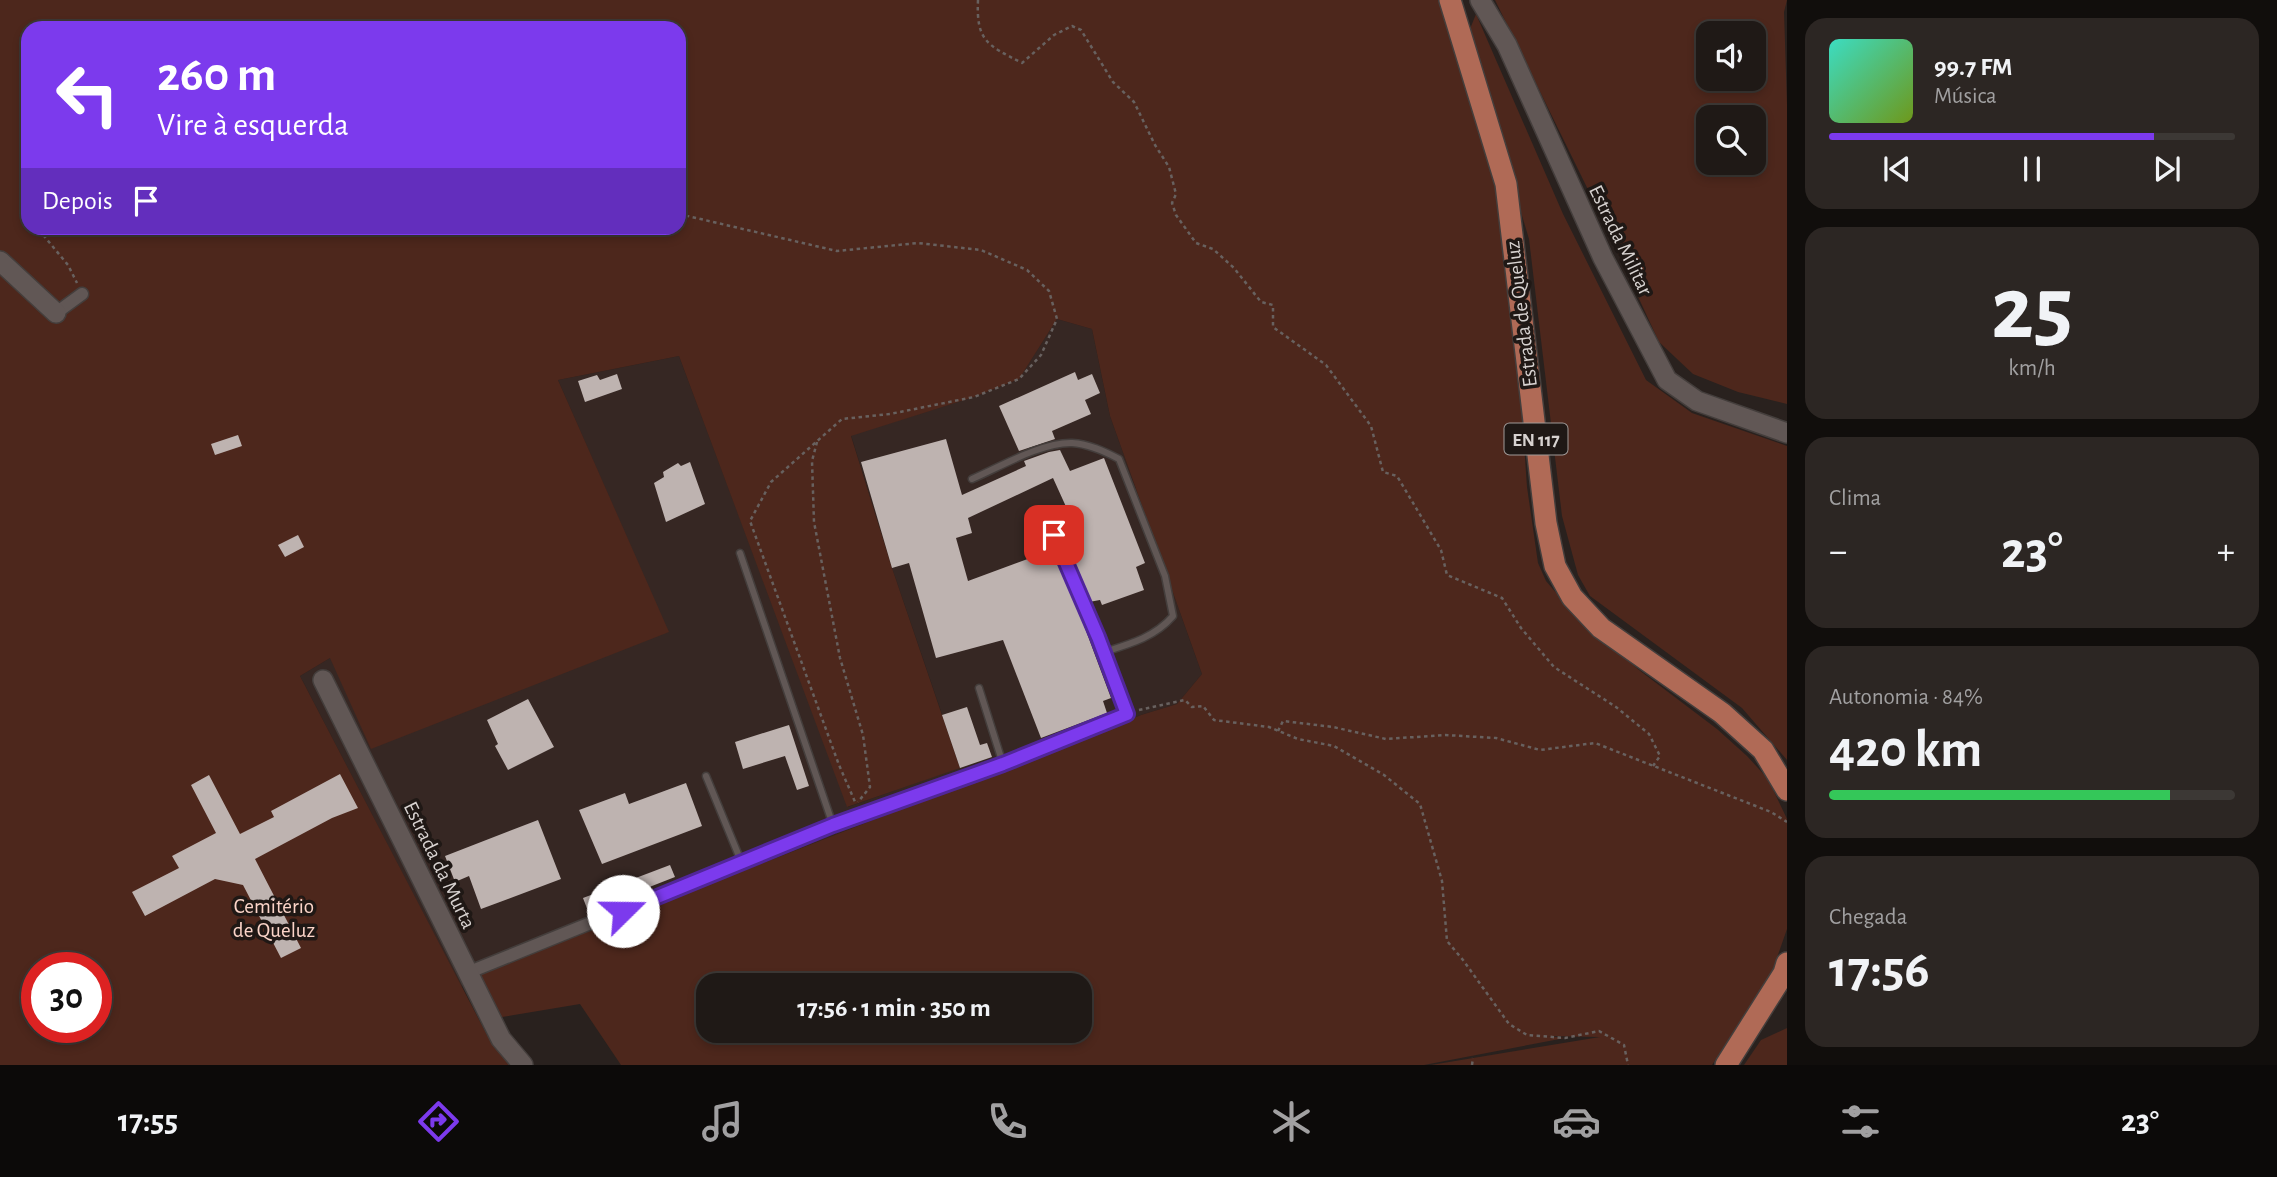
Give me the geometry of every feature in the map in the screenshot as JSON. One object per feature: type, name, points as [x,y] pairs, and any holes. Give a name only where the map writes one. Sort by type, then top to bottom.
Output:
[{"type":"main road","name":"Estrada de Queluz","points":[[1450,0],[1506,184],[1546,523],[1555,566],[1572,597],[1601,628],[1722,713],[1763,750],[1786,787]]},
{"type":"main road","points":[[1726,1065],[1784,973],[1787,963]]},
{"type":"street","name":"Estrada Militar","points":[[1480,0],[1507,46],[1603,258],[1667,380],[1697,401],[1787,433]]},
{"type":"street","points":[[0,261],[56,313],[82,294]]},
{"type":"street","name":"Estrada da Murta","points":[[323,680],[501,1039],[523,1065]]},
{"type":"street","points":[[467,973],[833,825],[1003,764],[1127,714]]},
{"type":"lane","points":[[972,479],[1060,444],[1096,447],[1119,459],[1165,576],[1173,616],[1163,627],[1138,641],[1104,652]]},
{"type":"lane","points":[[1045,513],[1104,652],[1127,714]]},
{"type":"lane","points":[[740,553],[833,825]]},
{"type":"lane","points":[[979,688],[1003,764]]},
{"type":"lane","points":[[706,776],[742,863]]},
{"type":"path","points":[[978,0],[976,22],[986,41],[1022,62],[1054,35],[1072,26],[1081,30],[1113,82],[1134,102],[1155,145],[1170,167],[1176,194],[1172,203],[1176,215],[1196,243],[1213,249],[1234,268],[1261,302],[1273,305],[1273,327],[1326,365],[1371,426],[1383,472],[1397,476],[1441,550],[1447,575],[1502,598],[1521,628],[1554,667],[1616,707],[1649,734],[1660,756],[1653,766]]},
{"type":"path","points":[[686,216],[837,251],[918,243],[981,250],[1027,270],[1049,291],[1057,319],[1041,355],[1018,380],[974,397],[890,414],[842,419],[817,440],[771,482],[750,521],[856,804],[870,787],[863,736],[840,658],[814,522],[812,461],[817,440]]},
{"type":"path","points":[[44,235],[68,265],[82,294]]},
{"type":"path","points":[[1127,714],[1185,700],[1192,707],[1203,706],[1214,720],[1269,727],[1298,739],[1334,746],[1384,775],[1420,804],[1442,881],[1447,941],[1464,960],[1509,1024],[1527,1035],[1565,1038],[1599,1031],[1623,1045],[1628,1065]]},
{"type":"path","points":[[1278,731],[1283,721],[1333,727],[1386,739],[1445,736],[1496,738],[1540,750],[1595,743],[1771,812],[1787,822]]},
{"type":"path","points":[[1472,1065],[1473,1058]]},
{"type":"shaded area","points":[[1057,319],[1092,329],[1110,416],[1202,674],[1177,704],[1141,715],[480,974],[461,986],[300,676],[330,658],[668,632],[558,380],[679,356],[848,807],[960,767],[892,568],[851,435],[974,397],[1018,380]]},
{"type":"green space","name":"Cemitério de Queluz","points":[[0,0],[1450,0],[1506,184],[1527,487],[1538,563],[1546,581],[1577,617],[1747,756],[1768,779],[1787,819],[1787,929],[1772,972],[1712,1065],[1431,1065],[1600,1037],[1547,1036],[1565,1038],[1424,1065],[621,1065],[580,1004],[502,1017],[467,973],[480,974],[1141,715],[1177,704],[1202,674],[1110,416],[1092,329],[1057,319],[1019,379],[974,397],[851,436],[892,568],[960,768],[847,807],[679,356],[558,380],[669,632],[371,749],[330,658],[300,676],[487,1035],[516,1065],[0,1065]]},
{"type":"green space","points":[[1495,0],[1787,0],[1784,12],[1787,104],[1787,404],[1738,392],[1693,374],[1659,342],[1599,212]]},
{"type":"green space","points":[[1476,14],[1563,214],[1646,380],[1692,413],[1787,446],[1787,760],[1742,708],[1590,596],[1578,575],[1562,516],[1529,239],[1468,34]]},
{"type":"green space","points":[[1787,1028],[1787,1065],[1744,1065],[1761,1040]]},
{"type":"building","points":[[1075,372],[1078,380],[1092,374],[1100,393],[1085,400],[1091,414],[1052,431],[1055,439],[1019,451],[999,406]]},
{"type":"building","points":[[617,374],[622,389],[585,402],[578,381],[597,375],[600,380]]},
{"type":"building","points":[[238,435],[242,446],[215,455],[211,444]]},
{"type":"building","points":[[946,439],[962,495],[1026,466],[1024,461],[1049,452],[1060,450],[1070,471],[1104,458],[1145,563],[1136,567],[1144,590],[1102,605],[1100,600],[1089,602],[1055,517],[1068,511],[1053,478],[968,518],[972,533],[956,538],[968,581],[1055,549],[1078,604],[1111,698],[1103,701],[1107,713],[1041,738],[1003,640],[936,658],[909,563],[892,568],[861,462]]},
{"type":"building","points":[[690,462],[705,504],[666,522],[654,483],[664,477],[663,472],[678,463],[681,466]]},
{"type":"building","points":[[298,535],[304,547],[285,557],[278,545]]},
{"type":"building","points":[[528,699],[554,747],[508,770],[495,746],[498,744],[487,720]]},
{"type":"building","points":[[967,707],[980,745],[987,743],[992,757],[960,768],[942,715]]},
{"type":"building","points":[[789,725],[809,786],[797,790],[785,756],[743,769],[735,742]]},
{"type":"building","points":[[340,774],[358,808],[332,818],[255,859],[301,948],[281,958],[243,885],[215,879],[145,916],[132,892],[179,868],[172,856],[216,833],[191,785],[209,775],[240,834],[274,817],[271,811]]},
{"type":"building","points":[[686,783],[702,826],[602,864],[579,810],[625,793],[629,804]]},
{"type":"building","points":[[538,820],[561,879],[481,909],[469,876],[455,882],[445,856]]},
{"type":"building","points":[[670,865],[675,877],[588,911],[583,898]]},
{"type":"route","points":[[623,911],[833,825],[1003,764],[1127,714],[1098,637],[1054,535]]}]
